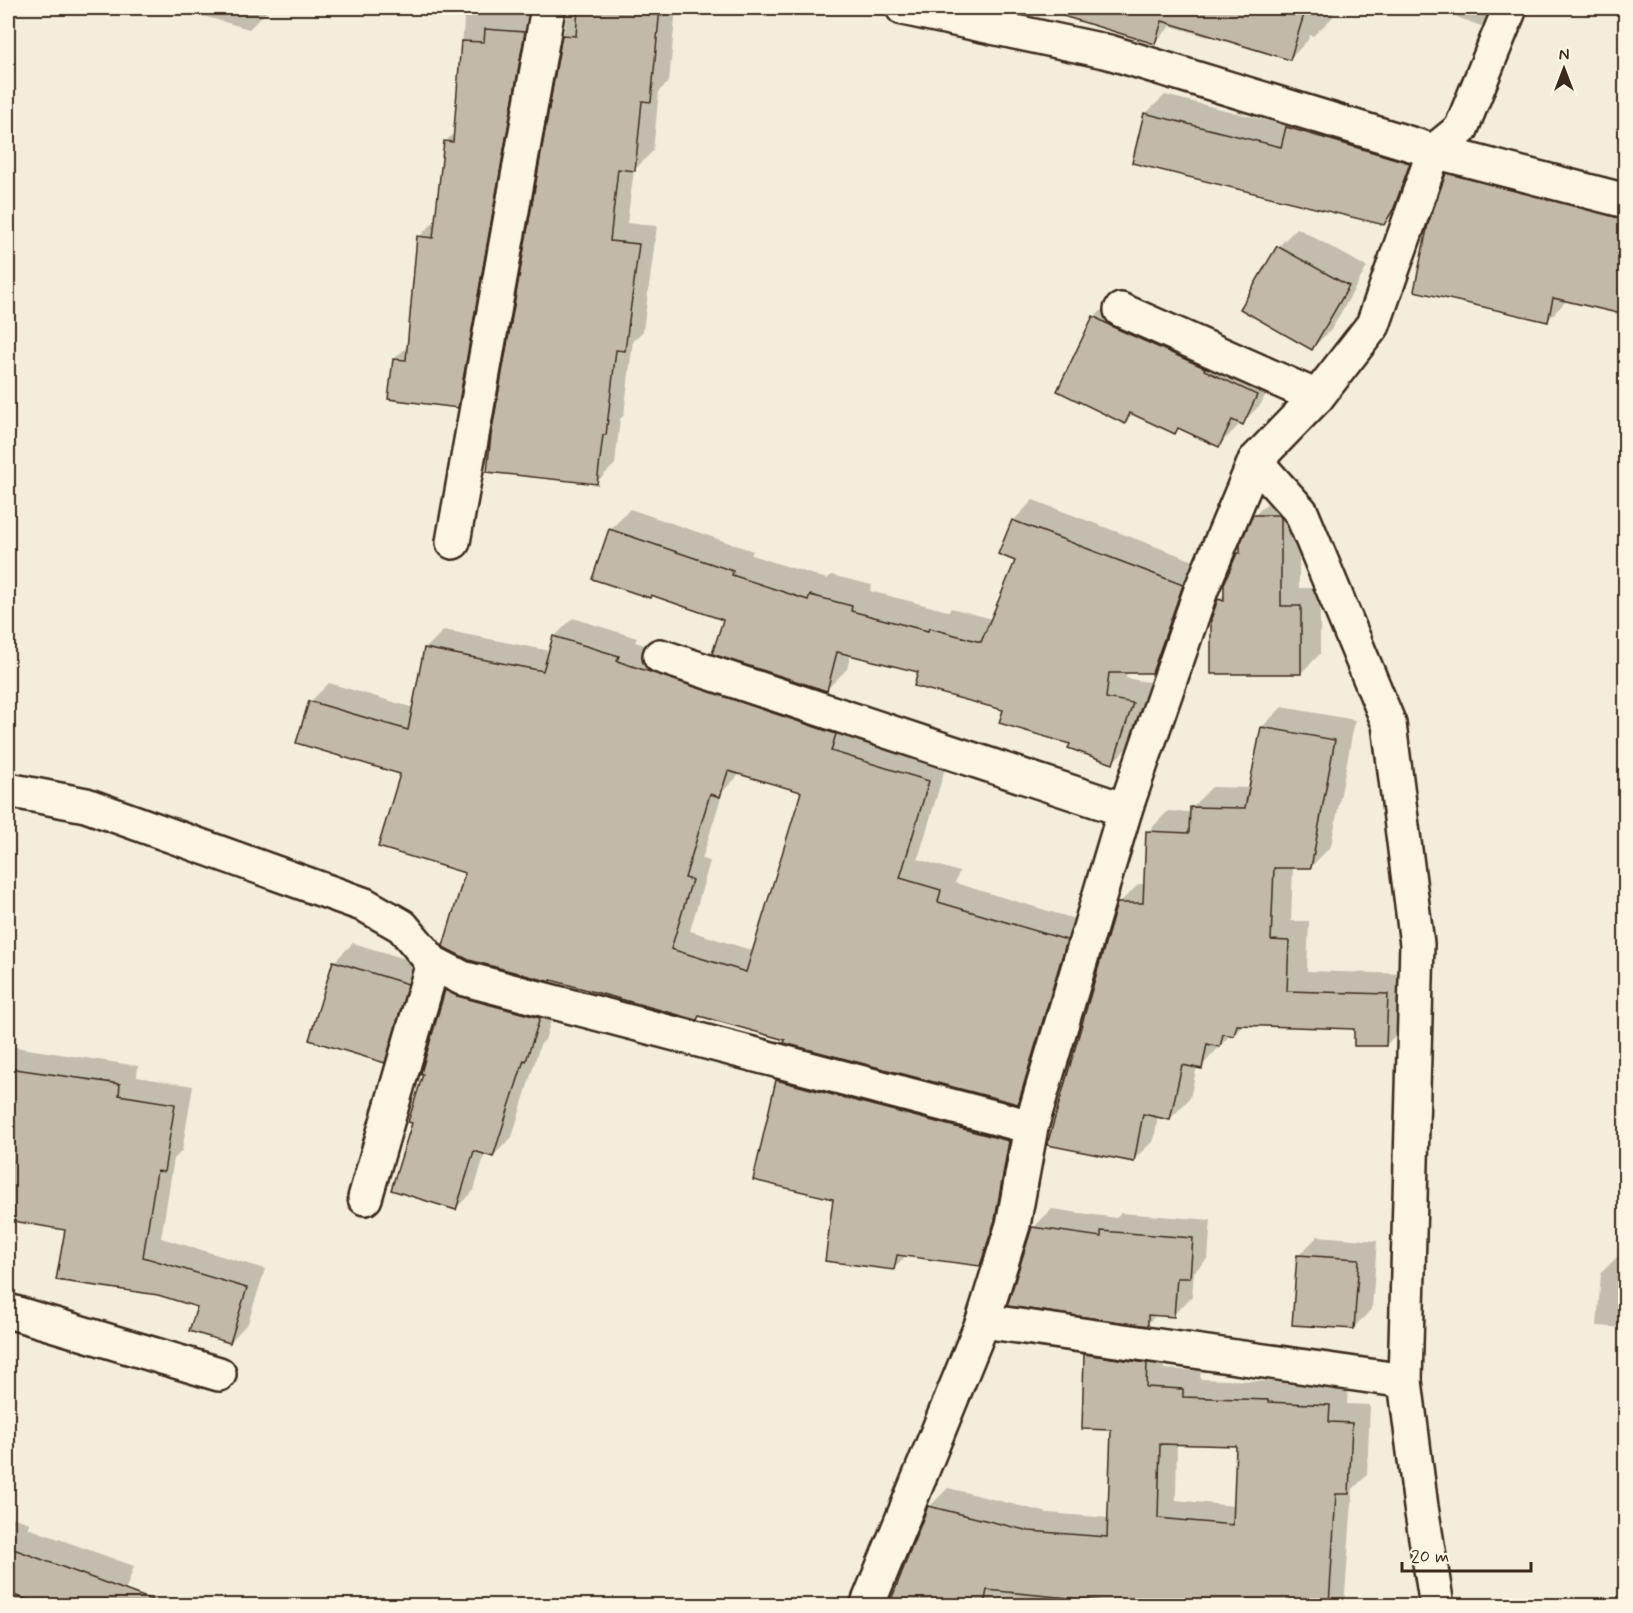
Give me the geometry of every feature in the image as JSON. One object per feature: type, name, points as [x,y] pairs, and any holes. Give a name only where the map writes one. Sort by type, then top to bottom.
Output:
[{"type":"street","points":[[453,542],[548,8]]},
{"type":"street","points":[[903,8],[1109,52],[1434,151],[1626,201]]},
{"type":"street","points":[[867,1605],[983,1321],[1013,1225],[1031,1127],[1125,810],[1201,590],[1255,461],[1317,397],[1373,325],[1434,151],[1461,129],[1510,8]]},
{"type":"street","points":[[1121,310],[1317,397]]},
{"type":"street","points":[[1255,461],[1301,512],[1389,724],[1417,944],[1405,1381],[1420,1507],[1437,1605]]},
{"type":"street","points":[[660,656],[1125,810]]},
{"type":"street","points":[[8,790],[86,805],[365,905],[402,926],[433,963],[462,978],[1031,1127]]},
{"type":"street","points":[[365,1198],[433,963]]},
{"type":"street","points":[[8,1311],[219,1374]]},
{"type":"street","points":[[983,1321],[1405,1381]]},
{"type":"building","points":[[578,8],[660,8],[651,102],[642,101],[635,171],[618,169],[610,241],[639,244],[625,351],[616,350],[606,435],[603,435],[597,484],[487,472],[491,435],[562,35],[576,36]]},
{"type":"building","points":[[1065,8],[1306,8],[1290,60],[1162,21],[1155,44],[1063,16]]},
{"type":"building","points":[[485,29],[525,32],[458,408],[388,399],[393,359],[406,360],[417,236],[433,238],[444,141],[453,142],[461,41],[484,42]]},
{"type":"building","points":[[1144,113],[1281,147],[1286,127],[1410,163],[1394,208],[1384,225],[1132,163]]},
{"type":"building","points":[[1446,173],[1626,219],[1626,315],[1553,298],[1548,322],[1414,291],[1428,224]]},
{"type":"building","points":[[1277,246],[1349,286],[1312,350],[1240,309]]},
{"type":"building","points":[[1093,316],[1257,395],[1243,425],[1232,420],[1219,447],[1178,428],[1175,434],[1130,413],[1125,424],[1057,391]]},
{"type":"building","points":[[1253,515],[1279,515],[1281,518],[1281,606],[1301,606],[1301,674],[1211,674],[1211,619],[1218,599],[1224,601],[1224,584],[1237,553],[1240,553],[1240,544]]},
{"type":"building","points":[[1012,520],[1183,585],[1152,673],[1109,673],[1106,698],[1133,703],[1113,764],[1068,748],[1070,744],[999,723],[1003,710],[914,686],[918,672],[837,652],[827,691],[712,654],[723,620],[651,595],[650,598],[592,579],[609,529],[733,571],[732,575],[808,600],[810,595],[852,606],[851,611],[981,642],[1015,561],[998,554]]},
{"type":"building","points":[[553,636],[619,656],[617,661],[836,734],[831,751],[929,781],[900,878],[941,890],[938,902],[1067,940],[1018,1104],[784,1043],[785,1040],[699,1016],[697,1020],[469,960],[445,948],[443,946],[465,873],[378,847],[400,774],[296,743],[309,701],[408,730],[424,648],[543,671]],"holes":[[[728,771],[801,792],[746,972],[671,949],[692,880],[685,878],[710,794],[720,797]]]},
{"type":"building","points":[[1261,727],[1335,740],[1311,868],[1274,868],[1271,940],[1289,941],[1287,991],[1388,994],[1386,1046],[1354,1046],[1354,1029],[1237,1025],[1234,1036],[1223,1034],[1220,1047],[1207,1044],[1202,1069],[1182,1065],[1170,1120],[1143,1114],[1134,1162],[1047,1145],[1117,903],[1143,903],[1146,831],[1189,833],[1190,807],[1245,808]]},
{"type":"building","points":[[333,961],[408,984],[385,1063],[309,1040]]},
{"type":"building","points":[[445,990],[457,996],[540,1018],[493,1157],[474,1151],[456,1210],[391,1190],[412,1123],[408,1122]]},
{"type":"building","points":[[8,1068],[120,1084],[119,1095],[175,1104],[164,1172],[157,1171],[143,1257],[247,1288],[230,1343],[189,1331],[197,1307],[158,1295],[56,1280],[65,1230],[8,1220]]},
{"type":"building","points":[[776,1080],[1009,1141],[995,1220],[980,1266],[897,1255],[894,1270],[825,1261],[833,1199],[753,1180]]},
{"type":"building","points":[[1032,1227],[1101,1237],[1101,1231],[1193,1238],[1190,1278],[1177,1278],[1174,1317],[1148,1315],[1148,1326],[1007,1306]]},
{"type":"building","points":[[1297,1255],[1359,1259],[1354,1329],[1292,1325]]},
{"type":"building","points":[[1084,1354],[1147,1363],[1146,1387],[1183,1389],[1183,1397],[1330,1405],[1329,1422],[1352,1423],[1349,1494],[1336,1494],[1329,1605],[1099,1605],[1099,1601],[987,1590],[984,1605],[914,1605],[891,1600],[928,1506],[1029,1531],[1107,1537],[1111,1430],[1082,1429]],"holes":[[[1160,1444],[1236,1446],[1233,1525],[1158,1518]]]},
{"type":"building","points":[[8,1547],[155,1601],[154,1605],[42,1605],[8,1593]]}]
